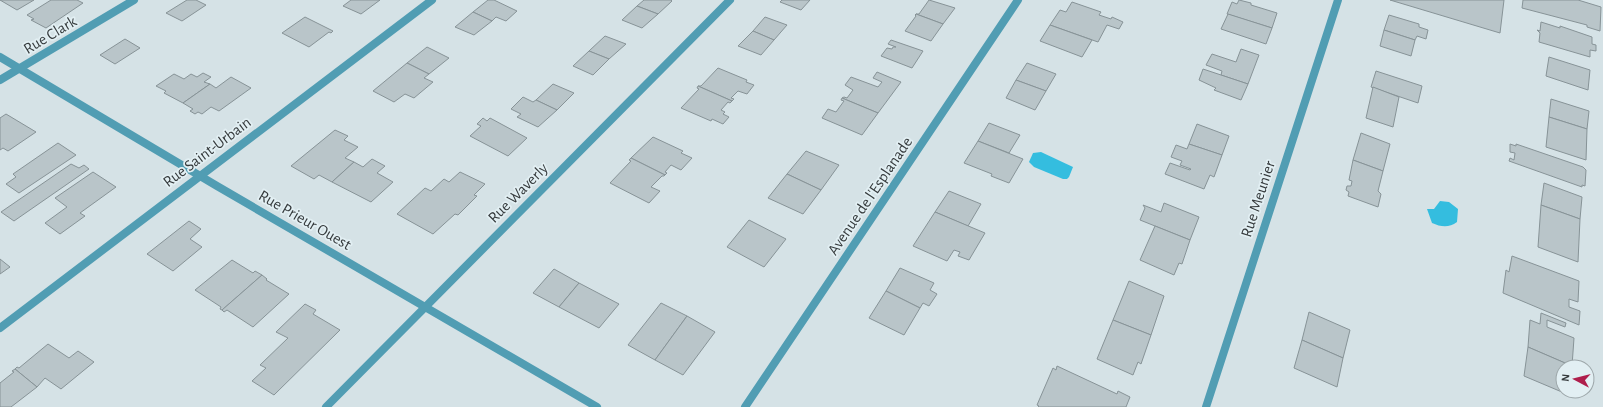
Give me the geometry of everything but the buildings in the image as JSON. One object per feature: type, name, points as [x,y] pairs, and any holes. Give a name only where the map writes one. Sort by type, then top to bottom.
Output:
[{"type":"street","name":"Rue Clark","points":[[0,80],[134,0]]},
{"type":"street","name":"Rue Saint-Urbain","points":[[0,328],[432,0]]},
{"type":"street","name":"Rue Waverly","points":[[326,407],[730,0]]},
{"type":"street","name":"Avenue de l'Esplanade","points":[[745,407],[1018,0]]},
{"type":"street","name":"Rue Meunier","points":[[1206,407],[1338,0]]},
{"type":"street","name":"Rue Prieur Ouest","points":[[0,57],[199,176],[596,407]]},
{"type":"water","points":[[1041,152],[1073,167],[1069,177],[1067,179],[1063,179],[1034,167],[1029,162],[1033,153]]},
{"type":"water","points":[[1440,201],[1449,202],[1458,209],[1457,222],[1445,226],[1432,223],[1427,209],[1434,209]]}]
